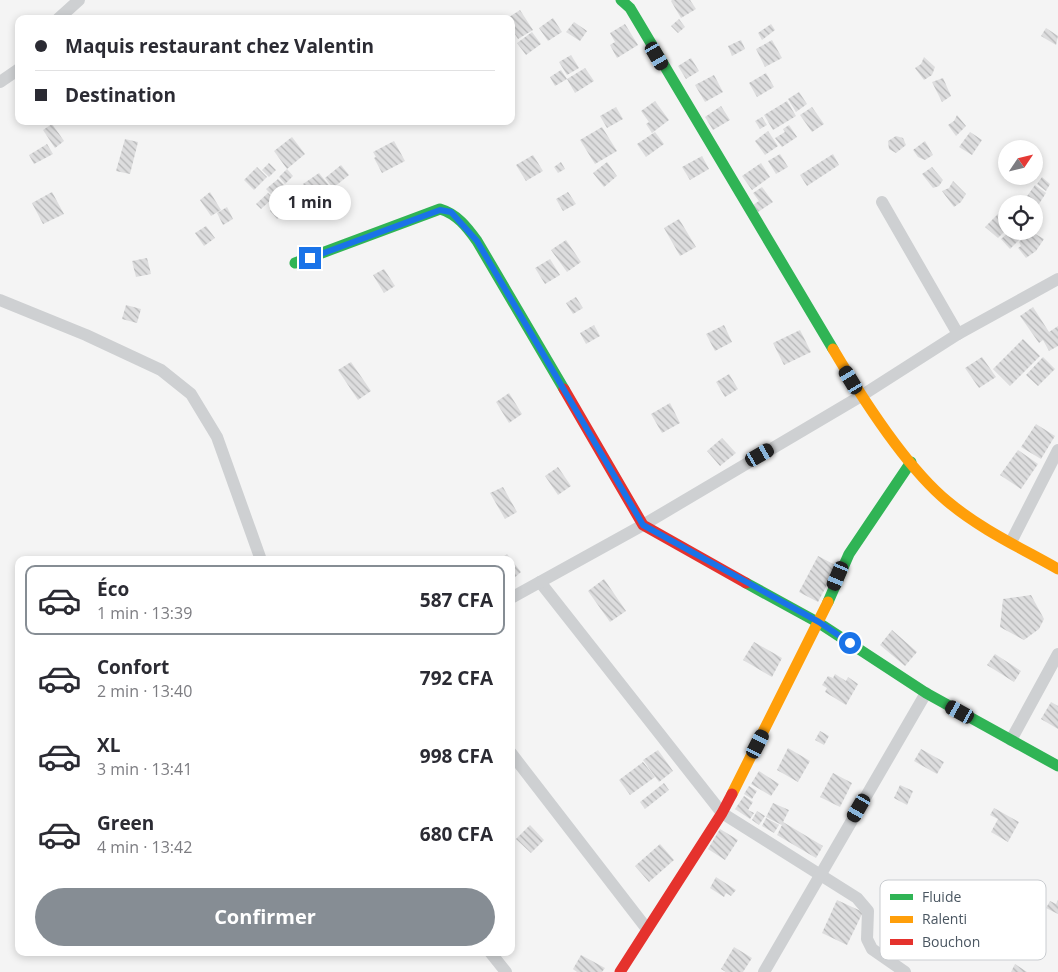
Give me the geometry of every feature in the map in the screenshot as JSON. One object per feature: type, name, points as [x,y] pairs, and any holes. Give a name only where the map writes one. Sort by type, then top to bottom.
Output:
[{"type":"street","points":[[62,15],[79,0]]},
{"type":"street","points":[[622,0],[630,8],[861,396],[911,462],[948,501],[1011,542],[1058,569]]},
{"type":"street","points":[[0,82],[15,72]]},
{"type":"street","points":[[882,202],[958,334]]},
{"type":"street","points":[[295,264],[440,210],[451,212],[464,223],[482,248],[643,525],[819,622],[926,693],[1058,766]]},
{"type":"street","points":[[515,596],[643,525],[861,396],[958,334],[1058,279]]},
{"type":"street","points":[[0,300],[86,335],[161,370],[191,394],[217,437],[261,556]]},
{"type":"street","points":[[1011,542],[1058,450]]},
{"type":"street","points":[[620,972],[722,813],[819,622],[849,554],[911,462]]},
{"type":"street","points":[[540,582],[722,813],[857,898],[864,905],[868,916],[867,938],[872,949],[880,956]]},
{"type":"street","points":[[1011,740],[1058,654]]},
{"type":"street","points":[[764,972],[926,693]]},
{"type":"street","points":[[515,758],[647,929]]},
{"type":"street","points":[[493,956],[506,972]]},
{"type":"street","points":[[885,960],[905,972]]},
{"type":"building","points":[[672,0],[690,0],[696,9],[681,18]]},
{"type":"building","points":[[520,10],[533,30],[518,39],[515,34],[515,15],[512,15]]},
{"type":"building","points":[[553,18],[562,32],[548,41],[539,28]]},
{"type":"building","points":[[679,19],[685,27],[678,33],[671,26]]},
{"type":"building","points":[[574,22],[587,31],[580,41],[566,32]]},
{"type":"building","points":[[625,24],[638,45],[617,58],[610,45],[615,42],[610,33]]},
{"type":"building","points":[[771,24],[775,30],[762,40],[758,33]]},
{"type":"building","points":[[1046,28],[1058,36],[1056,45],[1041,36]]},
{"type":"building","points":[[532,32],[541,44],[526,55],[517,43]]},
{"type":"building","points":[[741,40],[745,49],[732,56],[728,46]]},
{"type":"building","points":[[772,40],[782,58],[765,67],[756,49]]},
{"type":"building","points":[[571,55],[579,68],[567,75],[559,62]]},
{"type":"building","points":[[924,57],[935,67],[932,75],[924,80],[915,68],[921,64]]},
{"type":"building","points":[[691,58],[699,71],[686,79],[678,66]]},
{"type":"building","points":[[585,68],[594,81],[575,93],[567,79]]},
{"type":"building","points":[[561,70],[567,79],[555,86],[550,77]]},
{"type":"building","points":[[766,73],[774,87],[757,97],[749,83]]},
{"type":"building","points":[[714,75],[723,92],[705,102],[695,85]]},
{"type":"building","points":[[943,78],[951,96],[942,102],[932,82]]},
{"type":"building","points":[[799,92],[807,104],[796,112],[788,99]]},
{"type":"building","points":[[655,101],[669,120],[652,133],[646,124],[649,122],[641,111]]},
{"type":"building","points":[[787,101],[796,116],[773,130],[764,115]]},
{"type":"building","points":[[721,106],[730,120],[713,130],[705,117]]},
{"type":"building","points":[[616,107],[623,119],[607,128],[600,116]]},
{"type":"building","points":[[812,107],[824,124],[812,132],[800,115]]},
{"type":"building","points":[[957,115],[966,126],[956,136],[948,125],[954,121]]},
{"type":"building","points":[[762,117],[767,125],[760,129],[755,121]]},
{"type":"building","points":[[53,125],[64,141],[55,148],[43,130]]},
{"type":"building","points":[[789,125],[797,137],[782,147],[775,138],[785,132],[783,129]]},
{"type":"building","points":[[602,127],[617,151],[595,164],[580,140]]},
{"type":"building","points":[[768,131],[778,146],[765,155],[755,141]]},
{"type":"building","points":[[655,132],[664,144],[646,157],[637,144]]},
{"type":"building","points":[[970,132],[982,140],[972,155],[959,147]]},
{"type":"building","points":[[896,136],[903,138],[906,145],[896,153],[889,149],[888,141]]},
{"type":"building","points":[[292,137],[305,154],[287,169],[274,151]]},
{"type":"building","points":[[125,139],[138,142],[130,174],[116,171]]},
{"type":"building","points":[[394,141],[405,161],[382,173],[373,152]]},
{"type":"building","points":[[925,141],[933,155],[925,160],[918,157],[913,150]]},
{"type":"building","points":[[47,144],[53,154],[34,164],[29,155]]},
{"type":"building","points":[[780,154],[788,167],[776,174],[768,161]]},
{"type":"building","points":[[833,154],[839,165],[807,186],[800,175]]},
{"type":"building","points":[[533,155],[543,171],[526,181],[516,165]]},
{"type":"building","points":[[702,156],[709,169],[690,180],[682,167]]},
{"type":"building","points":[[561,162],[565,169],[558,173],[554,167]]},
{"type":"building","points":[[607,162],[617,176],[604,187],[593,173]]},
{"type":"building","points":[[269,163],[276,170],[269,177],[262,170]]},
{"type":"building","points":[[761,163],[770,177],[752,190],[742,176]]},
{"type":"building","points":[[341,165],[349,175],[333,188],[325,178]]},
{"type":"building","points":[[257,167],[267,177],[254,190],[244,180]]},
{"type":"building","points":[[932,167],[943,180],[939,186],[933,188],[922,174]]},
{"type":"building","points":[[287,169],[293,176],[285,184],[279,177]]},
{"type":"building","points":[[319,173],[331,188],[315,200],[303,184]]},
{"type":"building","points":[[1043,178],[1050,184],[1046,191],[1038,185],[1043,185]]},
{"type":"building","points":[[278,179],[285,186],[273,196],[266,189]]},
{"type":"building","points":[[953,181],[966,194],[961,202],[954,207],[942,191],[949,188]]},
{"type":"building","points":[[1035,185],[1046,193],[1043,198],[1043,195],[1028,195]]},
{"type":"building","points":[[762,187],[773,202],[758,212],[753,205],[759,201],[753,193]]},
{"type":"building","points":[[52,192],[64,214],[43,224],[32,203]]},
{"type":"building","points":[[210,192],[221,210],[211,216],[200,200]]},
{"type":"building","points":[[568,192],[576,204],[563,211],[556,199]]},
{"type":"building","points":[[268,193],[273,198],[261,209],[256,204]]},
{"type":"building","points":[[285,198],[292,207],[277,219],[270,211]]},
{"type":"building","points":[[227,207],[233,219],[223,225],[217,213]]},
{"type":"building","points":[[998,214],[998,238],[985,227]]},
{"type":"building","points":[[679,219],[696,247],[680,256],[664,228]]},
{"type":"building","points":[[206,226],[215,238],[204,246],[195,233]]},
{"type":"building","points":[[1044,239],[1036,251],[1026,258],[1018,248],[1021,246],[1019,242],[1021,240]]},
{"type":"building","points":[[566,240],[581,262],[567,272],[551,250]]},
{"type":"building","points":[[1002,240],[1019,240],[1010,249]]},
{"type":"building","points":[[147,258],[151,274],[136,277],[132,261]]},
{"type":"building","points":[[550,259],[560,275],[545,284],[535,268]]},
{"type":"building","points":[[384,269],[395,286],[384,293],[373,275]]},
{"type":"building","points":[[576,297],[583,308],[573,314],[566,303]]},
{"type":"building","points":[[126,305],[141,309],[137,323],[122,319]]},
{"type":"building","points":[[1033,307],[1049,332],[1058,326],[1058,346],[1049,351],[1043,340],[1039,343],[1020,316]]},
{"type":"building","points":[[594,325],[600,336],[586,344],[580,333]]},
{"type":"building","points":[[724,325],[732,342],[715,351],[706,334]]},
{"type":"building","points":[[800,330],[811,352],[784,365],[773,343]]},
{"type":"building","points":[[1023,339],[1040,356],[1010,386],[993,369]]},
{"type":"building","points":[[982,357],[996,377],[979,388],[965,368]]},
{"type":"building","points":[[1043,357],[1055,369],[1038,386],[1026,375]]},
{"type":"building","points":[[351,362],[371,391],[358,400],[338,370]]},
{"type":"building","points":[[729,374],[738,389],[725,397],[716,382]]},
{"type":"building","points":[[509,393],[522,414],[509,423],[496,402]]},
{"type":"building","points":[[670,403],[680,423],[662,433],[651,414]]},
{"type":"building","points":[[1036,424],[1055,436],[1041,459],[1021,447]]},
{"type":"building","points":[[722,438],[736,453],[720,466],[707,451]]},
{"type":"building","points":[[1018,450],[1038,464],[1021,489],[1000,475]]},
{"type":"building","points":[[558,467],[571,486],[558,495],[545,476]]},
{"type":"building","points":[[503,487],[517,512],[505,519],[490,493]]},
{"type":"building","points":[[818,556],[837,566],[818,602],[799,592]]},
{"type":"building","points":[[515,564],[521,572],[515,577]]},
{"type":"building","points":[[604,579],[626,611],[610,622],[588,591]]},
{"type":"building","points":[[1031,595],[1044,619],[1039,629],[1024,640],[1000,627],[1003,599]]},
{"type":"building","points":[[892,630],[917,652],[905,666],[880,645]]},
{"type":"building","points":[[754,642],[782,658],[772,677],[743,660]]},
{"type":"building","points":[[995,654],[1021,671],[1014,682],[987,665]]},
{"type":"building","points":[[835,674],[846,681],[848,677],[858,684],[846,705],[825,692],[827,688],[822,685],[828,676],[833,678]]},
{"type":"building","points":[[1051,702],[1058,706],[1058,729],[1041,719]]},
{"type":"building","points":[[820,731],[829,736],[824,745],[815,740]]},
{"type":"building","points":[[788,748],[810,761],[798,782],[777,770]]},
{"type":"building","points":[[921,749],[944,762],[937,774],[914,761]]},
{"type":"building","points":[[658,750],[673,771],[659,782],[643,760]]},
{"type":"building","points":[[643,762],[655,777],[630,795],[619,780]]},
{"type":"building","points":[[759,771],[779,784],[771,796],[751,784]]},
{"type":"building","points":[[833,773],[852,783],[840,807],[820,797]]},
{"type":"building","points":[[664,783],[669,790],[645,809],[640,802]]},
{"type":"building","points":[[900,785],[913,791],[907,805],[894,798]]},
{"type":"building","points":[[749,786],[757,791],[752,799],[744,794]]},
{"type":"building","points":[[744,796],[753,802],[748,810],[754,813],[750,819],[735,809]]},
{"type":"building","points":[[773,803],[789,810],[783,822],[823,846],[816,858],[777,835],[782,825],[766,817]]},
{"type":"building","points":[[994,808],[1019,822],[1008,842],[991,832],[998,819],[990,815]]},
{"type":"building","points":[[757,811],[765,816],[759,825],[752,820]]},
{"type":"building","points":[[766,818],[779,825],[774,833],[762,826]]},
{"type":"building","points":[[530,825],[544,840],[531,853],[516,839]]},
{"type":"building","points":[[720,829],[738,840],[725,860],[708,849]]},
{"type":"building","points":[[660,844],[674,860],[649,882],[635,866]]},
{"type":"building","points":[[716,877],[736,890],[731,896],[726,893],[724,897],[710,888]]},
{"type":"building","points":[[837,900],[863,912],[847,945],[822,933]]},
{"type":"building","points":[[1058,900],[1058,914],[1046,908],[1050,901],[1056,904]]},
{"type":"building","points":[[734,947],[752,958],[743,972],[726,972],[721,969]]},
{"type":"building","points":[[581,955],[605,968],[602,972],[577,972],[573,969]]},
{"type":"building","points":[[1015,964],[1027,972],[1011,972]]},
{"type":"traffic: fast","points":[[621,0],[630,8],[833,349]]},
{"type":"traffic: fast","points":[[295,263],[440,209],[446,211],[461,222],[477,241],[564,389]]},
{"type":"traffic: fast","points":[[828,602],[849,554],[911,462]]},
{"type":"traffic: fast","points":[[746,583],[819,623],[926,693],[1058,766]]},
{"type":"traffic: slow","points":[[833,349],[885,430],[931,486],[947,501],[973,520],[1001,538],[1058,569]]},
{"type":"traffic: slow","points":[[732,794],[828,602]]},
{"type":"traffic: jam","points":[[564,389],[643,525],[746,583]]},
{"type":"traffic: jam","points":[[620,972],[722,813],[732,794]]},
{"type":"route","points":[[310,258],[420,216],[440,210],[451,212],[464,223],[499,276],[643,525],[819,622],[850,643]]}]
